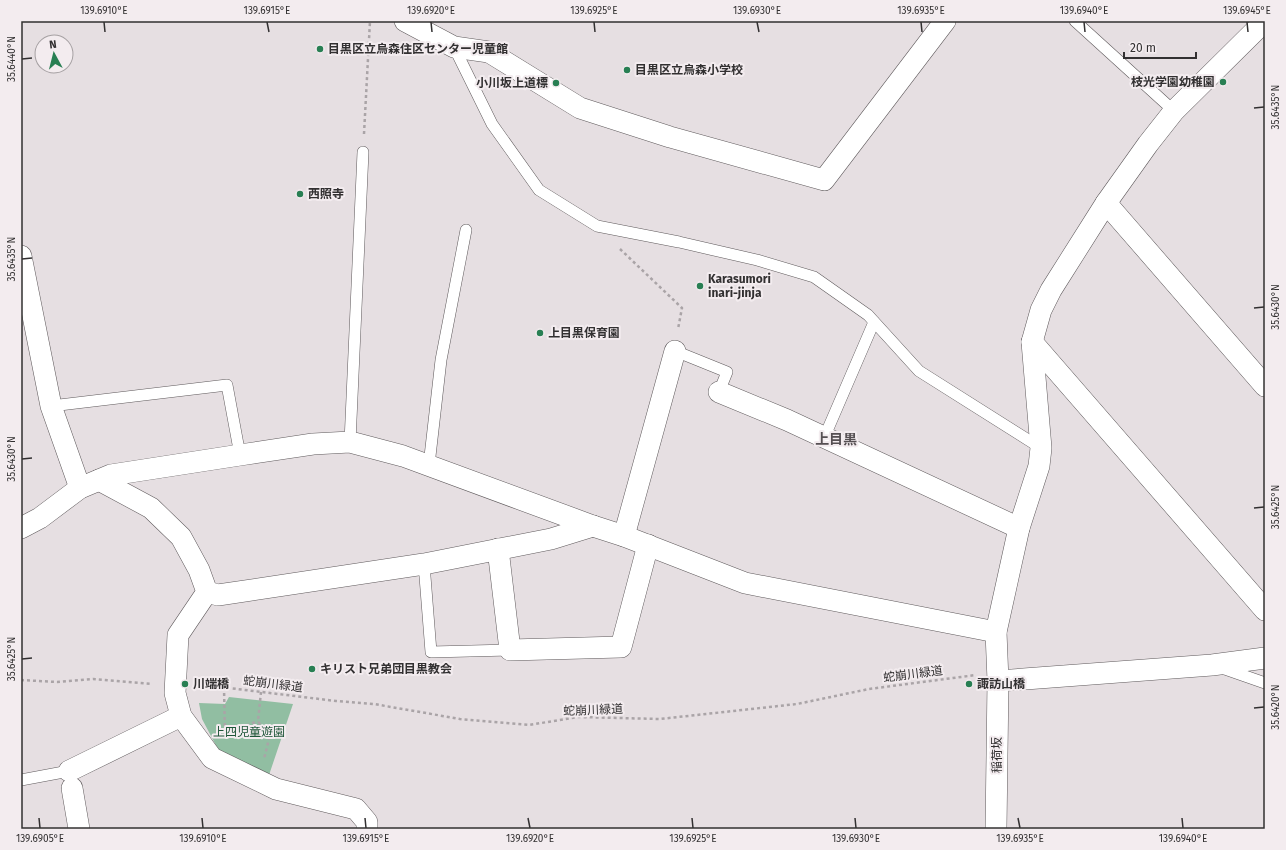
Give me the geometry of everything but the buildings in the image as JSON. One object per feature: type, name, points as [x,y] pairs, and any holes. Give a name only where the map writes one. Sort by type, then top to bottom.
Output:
[{"type":"street","points":[[405,21],[454,47],[489,52],[580,108],[670,137],[824,180],[945,21]]},
{"type":"street","points":[[1265,21],[1174,112],[1148,144],[1106,203],[1050,290],[1041,310],[1032,342],[1265,610]]},
{"type":"street","points":[[1106,203],[1265,386]]},
{"type":"street","points":[[21,256],[26,306],[51,406],[80,488]]},
{"type":"street","name":"稲荷坂","points":[[996,829],[996,632],[1019,528],[1040,466],[1042,448],[1032,342]]},
{"type":"street","points":[[624,536],[675,351]]},
{"type":"street","points":[[719,392],[824,438],[1019,528]]},
{"type":"street","points":[[21,528],[40,518],[80,488],[112,475],[313,444],[350,442],[403,456],[429,465],[593,526],[624,536],[745,583],[996,632]]},
{"type":"street","points":[[99,480],[151,508],[181,537],[200,570],[207,592]]},
{"type":"street","points":[[207,592],[218,595],[424,564],[551,539],[593,526]]},
{"type":"street","points":[[498,549],[510,650],[621,647],[648,545]]},
{"type":"street","points":[[207,592],[178,635],[178,701],[212,758],[276,789],[356,809],[367,822],[367,829]]},
{"type":"street","points":[[997,677],[1212,664],[1265,658]]},
{"type":"street","points":[[79,829],[71,780],[178,701]]},
{"type":"lane","points":[[1075,21],[1174,112]]},
{"type":"lane","points":[[454,47],[492,124],[539,190],[597,226],[693,245],[757,260],[814,277],[868,315],[919,371],[1042,448]]},
{"type":"lane","points":[[350,442],[363,152]]},
{"type":"lane","points":[[429,465],[441,360],[466,230]]},
{"type":"lane","points":[[824,438],[874,322]]},
{"type":"lane","points":[[675,351],[727,372],[719,392]]},
{"type":"lane","points":[[51,406],[227,385],[240,455]]},
{"type":"lane","points":[[424,564],[431,652],[510,650]]},
{"type":"lane","points":[[1212,664],[1265,683]]},
{"type":"lane","points":[[21,780],[71,780]]},
{"type":"path","points":[[363,152],[370,21]]},
{"type":"path","points":[[619,249],[682,308],[675,351]]},
{"type":"path","name":"蛇崩川緑道","points":[[21,680],[57,682],[93,679],[178,701],[193,701],[193,688],[204,685],[336,701],[374,704],[460,719],[529,725],[578,717],[660,719],[789,704],[869,689],[997,677]]},
{"type":"path","points":[[224,687],[225,734],[227,740]]},
{"type":"path","points":[[261,692],[258,721],[269,739],[264,760]]},
{"type":"path","points":[[225,734],[258,721]]},
{"type":"green space","name":"上四児童遊園","points":[[229,697],[293,704],[268,778],[220,753],[202,719],[199,703],[225,704]]},
{"type":"place","name":"目黒区立烏森住区センター児童館","points":[[320,49]]},
{"type":"place","name":"目黒区立烏森小学校","points":[[627,70]]},
{"type":"place","name":"枝光学園幼稚園","points":[[1223,82]]},
{"type":"place","name":"小川坂上道標","points":[[556,83]]},
{"type":"place","name":"西照寺","points":[[300,194]]},
{"type":"place","name":"Karasumori inari-jinja","points":[[700,286]]},
{"type":"place","name":"上目黒保育園","points":[[540,333]]},
{"type":"place","name":"キリスト兄弟団目黒教会","points":[[312,669]]},
{"type":"place","name":"川端橋","points":[[185,684]]},
{"type":"place","name":"諏訪山橋","points":[[969,684]]},
{"type":"district","name":"上目黒","points":[[836,439]]}]
